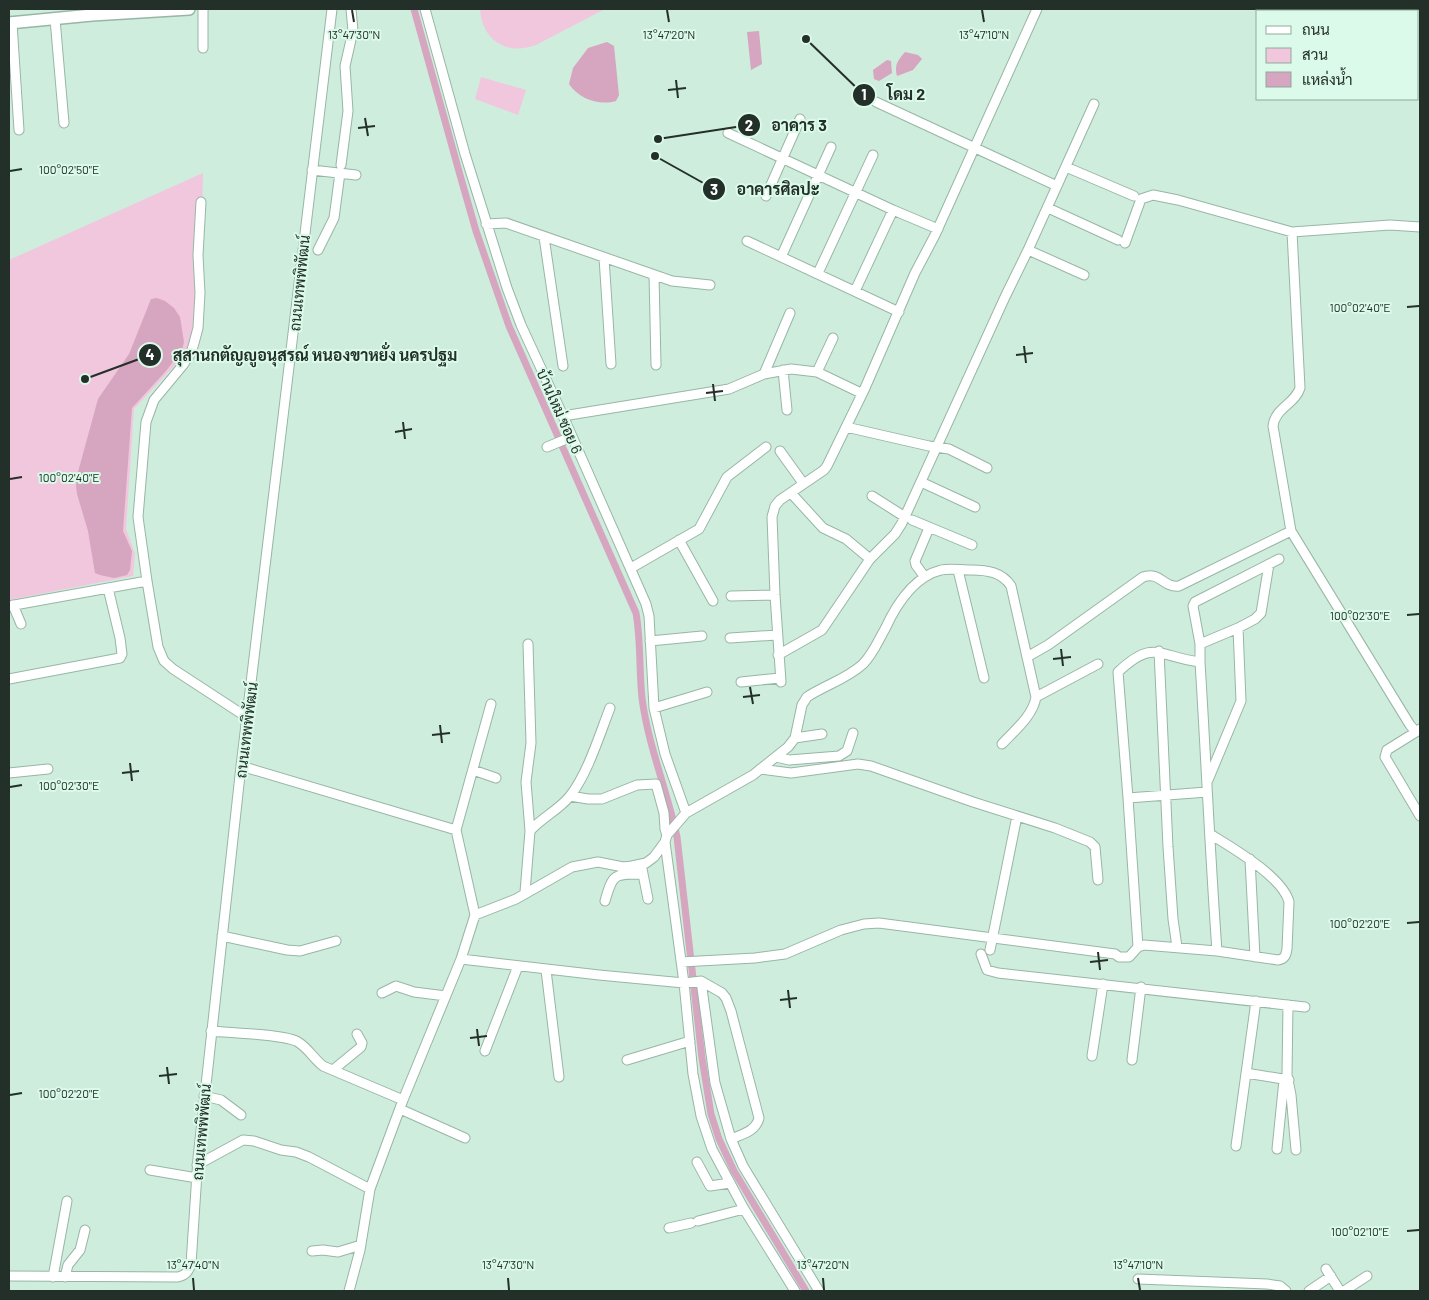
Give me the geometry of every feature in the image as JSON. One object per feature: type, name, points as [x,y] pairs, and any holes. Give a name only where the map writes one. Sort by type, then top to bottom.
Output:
[{"type":"main road","points":[[10,23],[55,19],[89,12],[181,9]]},
{"type":"street","points":[[203,9],[203,48]]},
{"type":"street","name":"ถนนเทพพิพัฒน์","points":[[9,1276],[178,1277],[188,1271],[191,1264],[197,1165],[211,1031],[332,9]]},
{"type":"street","points":[[318,250],[334,218],[341,169],[348,111],[345,66],[352,31],[351,9]]},
{"type":"street","name":"บ้านใหม่ ซอย 6","points":[[425,9],[486,224],[521,325],[563,416],[565,440],[631,568],[646,604],[649,616],[654,708],[665,754],[686,813]]},
{"type":"street","points":[[741,682],[781,680],[778,656],[772,517],[775,506],[827,466],[938,229],[1037,9]]},
{"type":"street","points":[[55,19],[64,123]]},
{"type":"street","points":[[10,23],[19,130]]},
{"type":"street","points":[[876,102],[1057,186]]},
{"type":"street","points":[[778,656],[822,630],[870,559],[909,519],[921,482],[936,447],[1048,208],[1094,104]]},
{"type":"street","points":[[766,196],[781,158],[800,119]]},
{"type":"street","points":[[728,133],[938,229]]},
{"type":"street","points":[[781,257],[820,176],[831,147]]},
{"type":"street","points":[[818,273],[873,155]]},
{"type":"street","points":[[1066,167],[1134,196]]},
{"type":"street","points":[[312,170],[341,169],[356,175]]},
{"type":"street","points":[[1048,208],[1122,242],[1141,199],[1153,195],[1178,200],[1292,232],[1390,225],[1420,227]]},
{"type":"street","points":[[201,202],[198,255],[200,293],[198,328],[191,353],[154,400],[146,422],[138,516],[155,633],[164,661],[173,669],[248,718]]},
{"type":"street","points":[[855,291],[893,210]]},
{"type":"street","points":[[486,224],[506,223],[672,281],[710,285]]},
{"type":"street","points":[[1292,232],[1300,388],[1296,396],[1280,410],[1274,419],[1273,426],[1291,531],[1410,725],[1418,730],[1387,750],[1385,754],[1420,816]]},
{"type":"street","points":[[544,236],[564,366]]},
{"type":"street","points":[[747,241],[899,312]]},
{"type":"street","points":[[1028,250],[1084,276]]},
{"type":"street","points":[[604,258],[610,364]]},
{"type":"street","points":[[654,275],[656,365]]},
{"type":"street","points":[[764,374],[790,313]]},
{"type":"street","points":[[817,372],[833,338]]},
{"type":"street","points":[[563,416],[729,389],[764,374],[783,370],[800,369],[817,372],[861,393]]},
{"type":"street","points":[[783,370],[787,410]]},
{"type":"street","points":[[846,427],[956,451],[987,468]]},
{"type":"street","points":[[547,447],[565,440]]},
{"type":"street","points":[[631,568],[702,525],[727,477],[766,447]]},
{"type":"street","points":[[780,451],[803,484]]},
{"type":"street","points":[[921,482],[975,507]]},
{"type":"street","points":[[791,493],[822,528],[846,538],[870,559]]},
{"type":"street","points":[[872,496],[909,519],[972,545]]},
{"type":"street","points":[[924,576],[915,561],[929,528]]},
{"type":"street","points":[[1027,657],[1048,645],[1143,577],[1153,575],[1160,578],[1167,585],[1179,586],[1291,531]]},
{"type":"street","points":[[679,540],[713,601]]},
{"type":"street","points":[[1217,951],[1210,858],[1208,780],[1200,644],[1193,606],[1194,602],[1279,559]]},
{"type":"street","points":[[1200,644],[1238,628],[1261,613],[1269,564]]},
{"type":"street","points":[[475,915],[505,904],[562,871],[581,864],[598,862],[623,867],[641,864],[654,857],[670,832],[686,813],[737,785],[788,748],[795,738],[802,705],[807,697],[862,665],[874,651],[905,594],[924,576],[941,570],[982,570],[996,573],[1008,581],[1013,592],[1036,697],[1035,703],[1028,715],[1002,744]]},
{"type":"street","points":[[958,570],[984,678]]},
{"type":"street","points":[[21,624],[11,605],[147,581]]},
{"type":"street","points":[[9,678],[120,658],[122,654],[120,638],[108,588]]},
{"type":"street","points":[[731,596],[775,595]]},
{"type":"street","points":[[1208,780],[1241,701],[1238,628]]},
{"type":"street","points":[[730,638],[777,635]]},
{"type":"street","points":[[650,641],[702,636]]},
{"type":"street","points":[[526,892],[530,832],[525,789],[531,743],[528,644]]},
{"type":"street","points":[[1136,950],[1128,798],[1118,672],[1128,663],[1148,651],[1159,651],[1200,662]]},
{"type":"street","points":[[1159,651],[1170,867],[1177,947]]},
{"type":"street","points":[[1036,697],[1098,664]]},
{"type":"street","points":[[654,708],[707,692]]},
{"type":"street","points":[[349,1291],[361,1245],[370,1188],[403,1100],[461,959],[475,915],[456,830],[491,704]]},
{"type":"street","points":[[530,832],[538,822],[557,809],[570,796],[590,760],[610,708]]},
{"type":"street","points":[[776,757],[789,760],[839,756],[847,751],[853,733]]},
{"type":"street","points":[[795,738],[822,734]]},
{"type":"street","points":[[760,769],[776,773],[791,773],[858,764],[871,766],[1055,828],[1090,842],[1095,847],[1098,880]]},
{"type":"street","points":[[241,766],[456,830]]},
{"type":"street","points":[[9,773],[48,769]]},
{"type":"street","points":[[473,770],[496,778]]},
{"type":"street","points":[[570,796],[602,799],[637,785],[656,784],[664,813],[665,829],[670,832]]},
{"type":"street","points":[[1128,798],[1207,792]]},
{"type":"street","points":[[1017,816],[985,952],[984,965],[987,970],[998,973],[1305,1006]]},
{"type":"street","points":[[670,832],[684,962],[693,1074],[701,1116],[712,1149],[730,1183],[795,1291]]},
{"type":"street","points":[[684,962],[755,958],[785,954],[841,930],[864,924],[897,924],[1116,954],[1119,957],[1129,957],[1144,944],[1217,951],[1278,960],[1286,956],[1289,902],[1286,894],[1250,859],[1210,834]]},
{"type":"street","points":[[1250,859],[1255,957]]},
{"type":"street","points":[[641,864],[648,899]]},
{"type":"street","points":[[605,901],[610,882],[615,877],[626,874],[643,874]]},
{"type":"street","points":[[222,936],[300,951],[336,941]]},
{"type":"street","points":[[461,959],[546,970],[685,982],[700,981],[715,988],[726,998],[731,1011],[759,1118],[755,1127],[750,1131],[731,1139]]},
{"type":"street","points":[[485,1051],[518,966]]},
{"type":"street","points":[[546,970],[559,1077]]},
{"type":"street","points":[[700,981],[715,1082],[731,1139],[743,1166],[819,1291]]},
{"type":"street","points":[[1092,1056],[1103,984]]},
{"type":"street","points":[[382,993],[396,986],[414,992],[446,996]]},
{"type":"street","points":[[1132,1060],[1141,988]]},
{"type":"street","points":[[1236,1146],[1256,1001]]},
{"type":"street","points":[[1276,1150],[1287,1078],[1288,1005]]},
{"type":"street","points":[[211,1031],[289,1038],[302,1044],[319,1063],[403,1100]]},
{"type":"street","points":[[333,1070],[361,1047],[362,1043],[357,1034]]},
{"type":"street","points":[[628,1060],[690,1041]]},
{"type":"street","points":[[1246,1073],[1287,1078]]},
{"type":"street","points":[[1287,1078],[1296,1150]]},
{"type":"street","points":[[204,1096],[220,1100],[241,1115]]},
{"type":"street","points":[[400,1109],[465,1138]]},
{"type":"street","points":[[197,1165],[243,1140],[254,1141],[309,1157],[370,1188]]},
{"type":"street","points":[[697,1162],[710,1186],[730,1183]]},
{"type":"street","points":[[150,1170],[197,1178]]},
{"type":"street","points":[[53,1277],[67,1201]]},
{"type":"street","points":[[668,1228],[744,1209]]},
{"type":"street","points":[[65,1277],[68,1264],[80,1250],[85,1230]]},
{"type":"street","points":[[312,1251],[338,1252],[361,1245]]},
{"type":"street","points":[[1309,1291],[1328,1272],[1340,1291]]},
{"type":"street","points":[[1344,1291],[1367,1276]]},
{"type":"street","points":[[1138,1279],[1201,1286],[1267,1284],[1280,1286],[1286,1291]]},
{"type":"green space","points":[[480,9],[605,9],[536,45],[515,48],[506,47],[491,37],[485,29]]},
{"type":"green space","points":[[481,77],[526,90],[518,115],[475,99]]},
{"type":"green space","points":[[203,173],[200,297],[196,329],[189,350],[134,409],[126,529],[135,554],[133,576],[9,600],[9,260]]},
{"type":"water","points":[[759,31],[762,64],[751,70],[747,32]]},
{"type":"water","points":[[607,42],[614,46],[619,95],[616,101],[603,103],[590,100],[578,94],[569,84],[573,68],[588,48]]},
{"type":"water","points":[[905,52],[918,55],[922,59],[913,70],[897,76],[897,63]]},
{"type":"water","points":[[887,60],[891,61],[892,73],[879,81],[874,79],[873,70]]},
{"type":"water","points":[[157,298],[174,308],[180,317],[184,342],[182,350],[166,371],[132,408],[123,531],[132,551],[130,570],[127,575],[114,578],[95,573],[88,531],[77,494],[78,472],[98,399],[129,354],[151,299]]},
{"type":"waterway","points":[[414,9],[476,231],[509,326],[636,613],[645,716],[677,837],[702,1058],[711,1114],[719,1139],[734,1171],[806,1291]]},
{"type":"place","name":"โดม 2","points":[[806,39]]},
{"type":"place","name":"อาคาร 3","points":[[658,139]]},
{"type":"place","name":"อาคารศิลปะ","points":[[655,156]]},
{"type":"place","name":"สุสานกตัญญูอนุสรณ์ หนองขาหยั่ง นครปฐม","points":[[85,379]]}]
